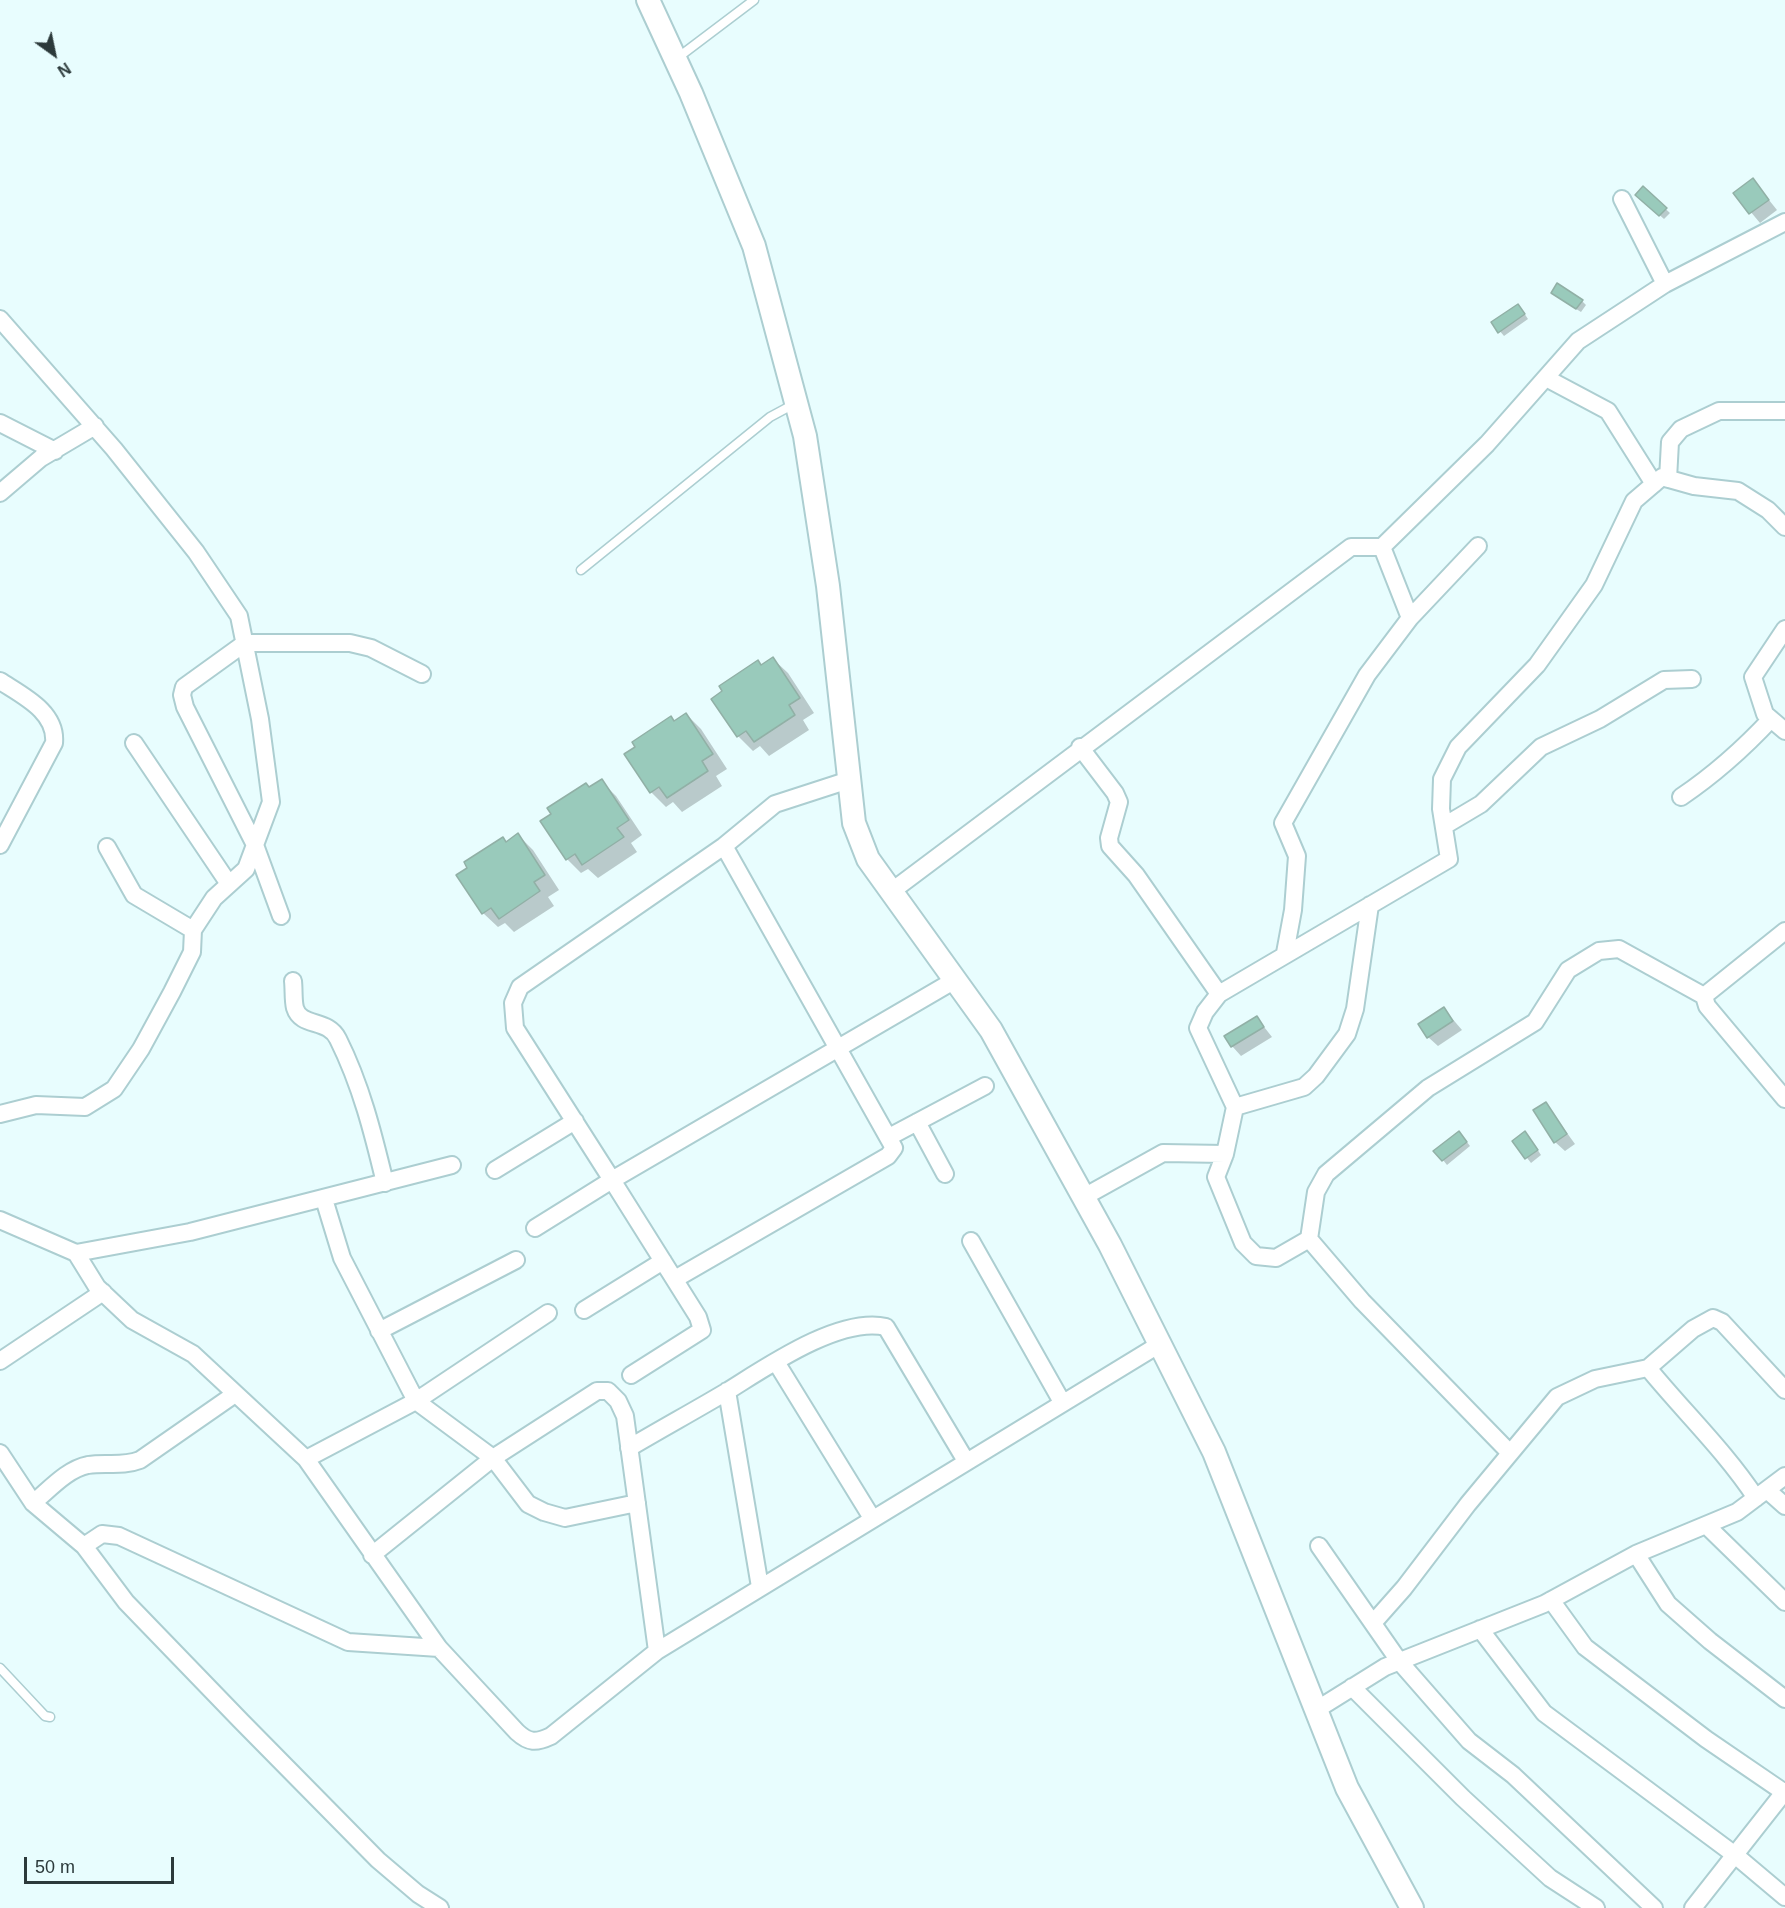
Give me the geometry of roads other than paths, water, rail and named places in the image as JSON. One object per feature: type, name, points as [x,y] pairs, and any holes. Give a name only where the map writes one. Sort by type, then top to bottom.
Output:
[{"type":"street","points":[[648,0],[754,246],[805,436],[828,586],[854,823],[868,859],[991,1030],[1110,1245],[1214,1452],[1347,1788],[1412,1908]]},
{"type":"street","points":[[1622,199],[1665,284]]},
{"type":"street","points":[[891,891],[1080,747],[1351,547],[1382,547],[1487,444],[1578,341],[1665,284],[1785,222]]},
{"type":"street","points":[[0,319],[95,426],[196,552],[239,616],[260,719],[271,802],[246,869],[214,898],[193,930],[192,952],[141,1049],[114,1089],[85,1107],[36,1105],[0,1114]]},
{"type":"street","points":[[1546,378],[1608,411],[1661,482]]},
{"type":"street","points":[[1661,482],[1670,442],[1681,429],[1719,411],[1785,411]]},
{"type":"street","points":[[0,423],[48,454]]},
{"type":"street","points":[[0,493],[26,468],[95,426]]},
{"type":"street","points":[[1309,1239],[1276,1258],[1256,1256],[1243,1243],[1216,1178],[1225,1154],[1235,1107],[1198,1028],[1205,1012],[1219,994],[1285,953],[1449,860],[1444,826],[1442,779],[1458,747],[1537,665],[1594,585],[1634,501],[1661,482],[1738,491],[1768,510],[1785,527]]},
{"type":"street","points":[[1285,953],[1293,910],[1297,856],[1283,823],[1367,675],[1410,618],[1478,546]]},
{"type":"street","points":[[1382,547],[1410,618]]},
{"type":"street","points":[[1785,629],[1753,677],[1766,714],[1785,731]]},
{"type":"street","points":[[281,916],[255,845],[185,707],[182,695],[184,687],[189,681],[245,643],[350,643],[371,648],[423,674]]},
{"type":"street","points":[[1444,826],[1481,804],[1540,747],[1600,719],[1664,680],[1692,679]]},
{"type":"street","points":[[0,681],[44,714],[55,732],[54,743],[0,845]]},
{"type":"street","points":[[1681,797],[1718,772],[1771,719]]},
{"type":"street","points":[[134,743],[229,884]]},
{"type":"street","points":[[1080,747],[1119,802],[1109,838],[1110,846],[1145,887],[1219,994]]},
{"type":"street","points":[[631,1375],[702,1330],[698,1317],[515,1028],[513,1003],[520,987],[724,846],[775,804],[849,780]]},
{"type":"street","points":[[675,1279],[888,1156],[894,1148],[724,846]]},
{"type":"street","points":[[107,848],[134,895],[193,930]]},
{"type":"street","points":[[1235,1107],[1304,1087],[1316,1076],[1347,1034],[1354,1009],[1370,905]]},
{"type":"street","points":[[1704,996],[1785,930]]},
{"type":"street","points":[[1509,1452],[1362,1301],[1309,1239],[1316,1192],[1326,1174],[1428,1088],[1535,1022],[1569,970],[1599,951],[1619,949],[1704,996],[1707,1006],[1785,1099]]},
{"type":"street","points":[[536,1228],[612,1180],[955,980]]},
{"type":"street","points":[[293,981],[296,1009],[299,1015],[305,1020],[327,1025],[333,1030],[345,1055],[363,1096],[385,1183]]},
{"type":"street","points":[[889,1137],[985,1086]]},
{"type":"street","points":[[495,1170],[575,1121]]},
{"type":"street","points":[[917,1122],[945,1173]]},
{"type":"street","points":[[1082,1198],[1163,1153],[1225,1154]]},
{"type":"street","points":[[76,1253],[190,1232],[452,1165]]},
{"type":"street","points":[[324,1199],[342,1258],[416,1401],[493,1458],[528,1504],[544,1512],[565,1518],[637,1503]]},
{"type":"street","points":[[0,1220],[76,1253],[103,1292],[132,1320],[193,1354],[306,1459],[439,1648],[517,1732],[527,1740],[537,1742],[550,1736],[657,1651],[1160,1344]]},
{"type":"street","points":[[971,1241],[1062,1402]]},
{"type":"street","points":[[379,1331],[516,1260]]},
{"type":"street","points":[[584,1310],[663,1261]]},
{"type":"street","points":[[0,1361],[103,1292]]},
{"type":"street","points":[[306,1459],[416,1401],[548,1313]]},
{"type":"street","points":[[1372,1623],[1404,1588],[1509,1452],[1557,1397],[1595,1379],[1648,1368],[1694,1329],[1713,1318],[1722,1322],[1785,1390]]},
{"type":"street","points":[[629,1448],[776,1362],[845,1330],[875,1324],[886,1327],[966,1461]]},
{"type":"street","points":[[776,1362],[872,1518]]},
{"type":"street","points":[[1648,1368],[1686,1416],[1761,1494],[1785,1506]]},
{"type":"street","points":[[372,1555],[493,1458],[597,1391],[608,1391],[618,1401],[625,1416],[657,1651]]},
{"type":"street","points":[[727,1391],[760,1587]]},
{"type":"street","points":[[33,1503],[79,1467],[90,1464],[122,1465],[140,1460],[235,1395]]},
{"type":"street","points":[[0,1453],[33,1503],[84,1546],[126,1602],[241,1721],[378,1860],[418,1894],[441,1908]]},
{"type":"street","points":[[1316,1710],[1385,1667],[1551,1600],[1636,1554],[1737,1512],[1785,1476]]},
{"type":"street","points":[[1706,1525],[1785,1602]]},
{"type":"street","points":[[84,1546],[102,1534],[119,1536],[348,1642],[439,1648]]},
{"type":"street","points":[[1319,1546],[1399,1661],[1469,1741],[1513,1775],[1646,1906]]},
{"type":"street","points":[[1636,1554],[1668,1604],[1710,1641],[1785,1699]]},
{"type":"street","points":[[1551,1600],[1585,1647],[1706,1738],[1785,1792],[1693,1908]]},
{"type":"street","points":[[1480,1629],[1544,1713],[1735,1855],[1785,1897]]},
{"type":"street","points":[[1352,1687],[1463,1798],[1550,1878],[1596,1908]]},
{"type":"lane","points":[[675,59],[754,0]]},
{"type":"lane","points":[[581,570],[770,417],[796,403]]},
{"type":"lane","points":[[0,1668],[45,1716],[50,1717]]}]
